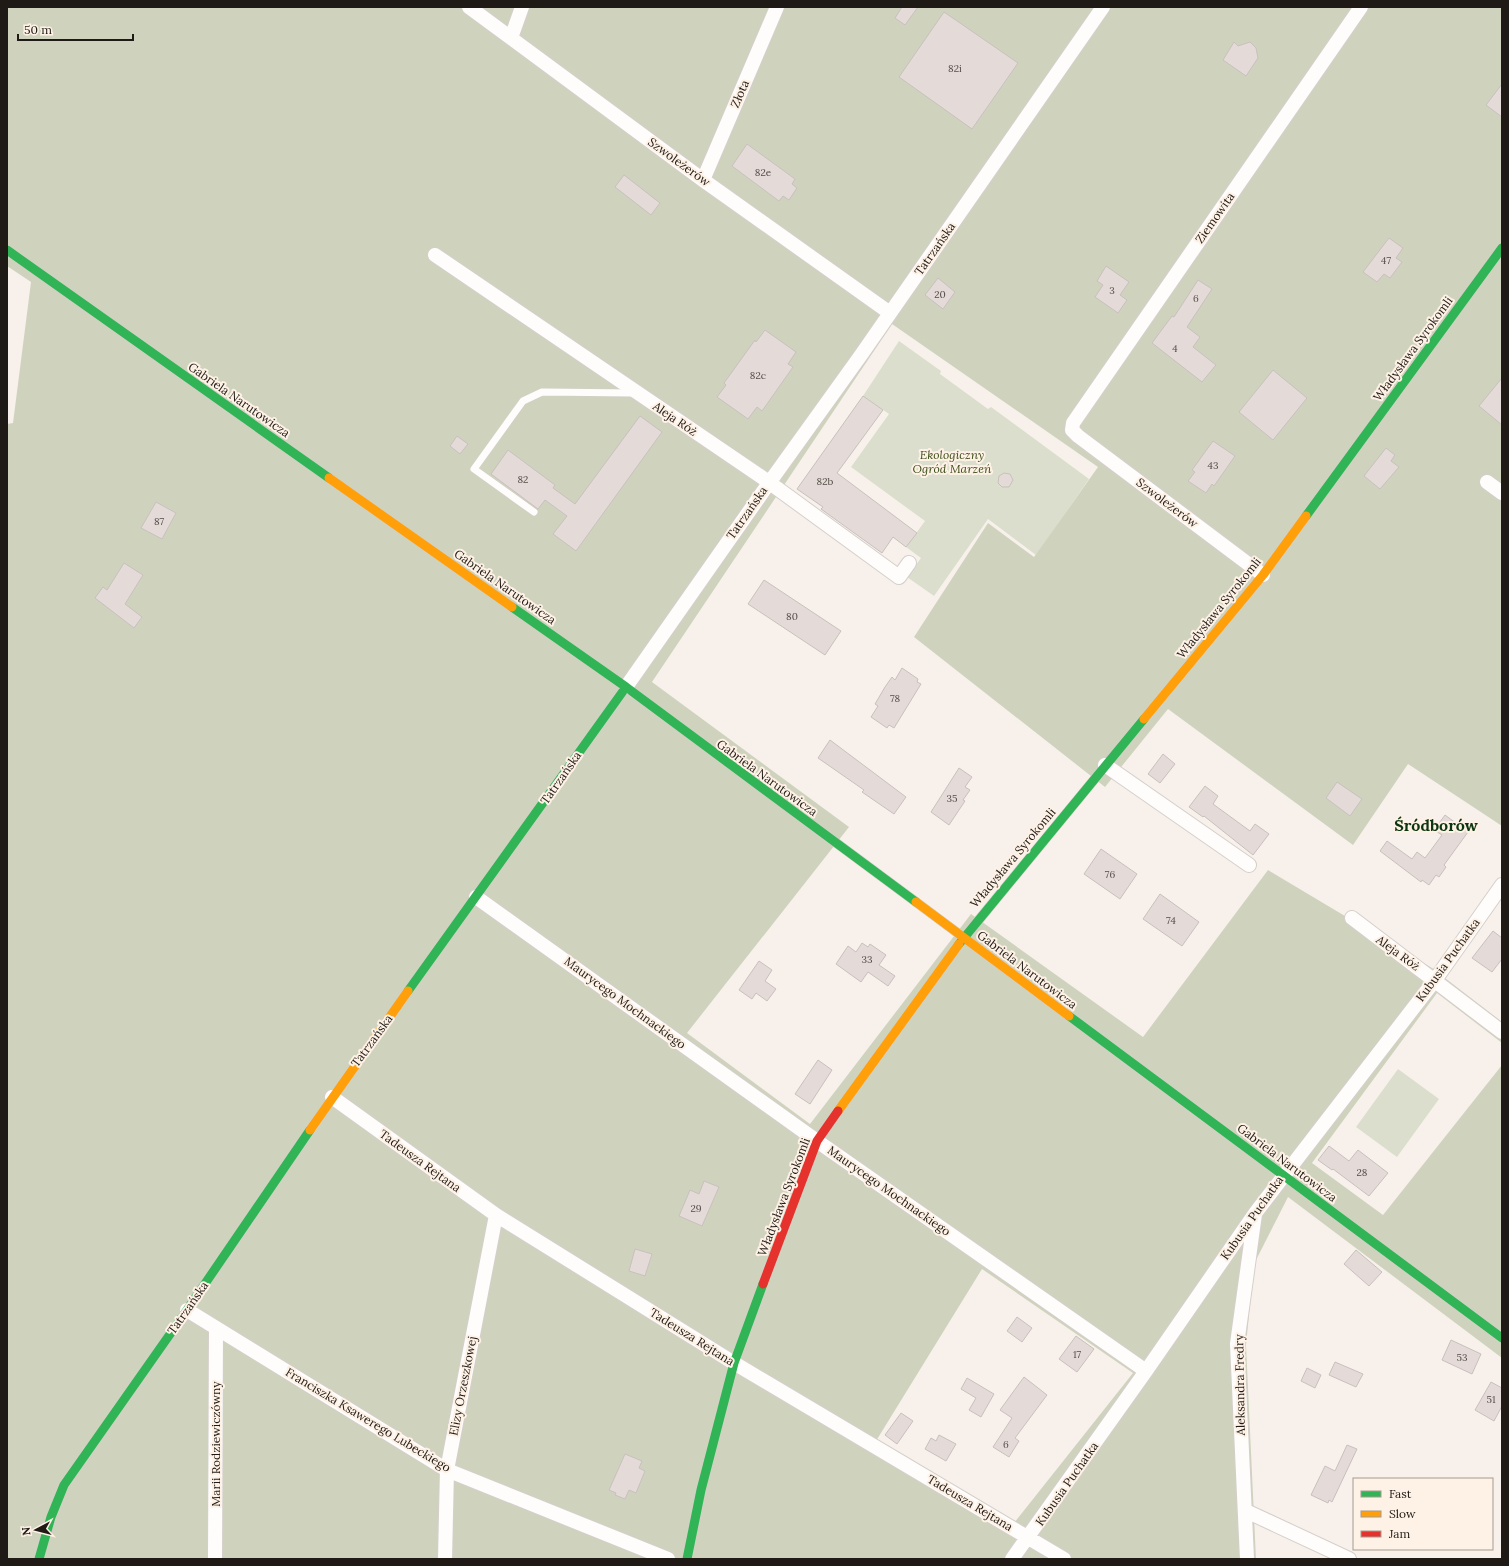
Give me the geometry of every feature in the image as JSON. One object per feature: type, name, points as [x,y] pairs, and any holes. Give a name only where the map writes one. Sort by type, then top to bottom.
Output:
[{"type":"street","name":"Szwoleżerów","points":[[470,7],[703,180],[890,314]]},
{"type":"street","points":[[511,38],[522,7]]},
{"type":"street","name":"Złota","points":[[703,180],[777,7]]},
{"type":"street","name":"Tatrzańska","points":[[39,1559],[51,1517],[64,1485],[187,1310],[332,1097],[626,687],[890,314],[1103,7]]},
{"type":"street","name":"Ziemowita","points":[[1072,430],[1073,423],[1360,7]]},
{"type":"street","name":"Władysława Syrokomli","points":[[687,1559],[701,1490],[734,1363],[817,1141],[963,937],[1263,575],[1502,248]]},
{"type":"street","name":"Gabriela Narutowicza","points":[[7,250],[626,687],[1502,1338]]},
{"type":"street","name":"Aleja Róż","points":[[435,255],[769,483],[899,576],[909,563]]},
{"type":"street","name":"Szwoleżerów","points":[[1072,430],[1263,575]]},
{"type":"street","points":[[1487,482],[1502,493]]},
{"type":"street","points":[[1105,765],[1249,865]]},
{"type":"street","name":"Kubusia Puchatka","points":[[1012,1559],[1029,1538],[1256,1212],[1283,1175],[1435,980],[1502,885]]},
{"type":"street","name":"Maurycego Mochnackiego","points":[[476,897],[817,1141],[1146,1371]]},
{"type":"street","name":"Aleja Róż","points":[[1352,918],[1502,1032]]},
{"type":"street","name":"Tadeusza Rejtana","points":[[332,1097],[496,1215],[734,1363],[1064,1559]]},
{"type":"street","name":"Aleksandra Fredry","points":[[1247,1559],[1246,1511],[1237,1344],[1256,1212]]},
{"type":"street","name":"Elizy Orzeszkowej","points":[[445,1559],[447,1470],[496,1215]]},
{"type":"street","name":"Franciszka Ksawerego Lubeckiego","points":[[187,1310],[447,1470],[668,1559]]},
{"type":"street","name":"Marii Rodziewiczówny","points":[[215,1559],[216,1329]]},
{"type":"street","points":[[1246,1511],[1349,1559]]},
{"type":"lane","points":[[534,512],[474,469],[523,400],[542,392],[638,393]]},
{"type":"green space","points":[[7,7],[1502,7],[1502,826],[1408,764],[1353,845],[1168,709],[1105,787],[914,637],[988,523],[1034,557],[1098,467],[892,324],[652,682],[849,827],[687,1033],[810,1124],[971,914],[1143,1037],[1268,870],[1432,968],[1502,1022],[1502,1043],[1437,993],[1312,1163],[1383,1215],[1502,1065],[1502,1358],[1288,1197],[1254,1264],[1246,1345],[1256,1559],[7,1559],[7,424],[13,423],[31,282],[7,266]],"holes":[[[982,1269],[1133,1373],[1014,1523],[876,1441]]]},
{"type":"green space","name":"Ekologiczny Ogród Marzeń","points":[[899,341],[941,371],[940,374],[988,409],[991,407],[1089,479],[1036,555],[988,519],[934,596],[907,577],[921,558],[906,547],[925,521],[851,467],[889,414],[863,396]]},
{"type":"green space","points":[[1398,1069],[1439,1099],[1397,1157],[1356,1127]]},
{"type":"building","points":[[902,7],[918,7],[905,25],[895,18]]},
{"type":"building","points":[[944,12],[1018,63],[972,129],[899,77]]},
{"type":"building","points":[[1234,42],[1238,46],[1250,42],[1256,48],[1258,58],[1246,76],[1223,60]]},
{"type":"building","points":[[1502,84],[1502,117],[1486,105]]},
{"type":"building","points":[[747,144],[795,179],[792,184],[797,188],[789,200],[783,196],[779,201],[732,166]]},
{"type":"building","points":[[624,175],[660,203],[651,215],[615,187]]},
{"type":"building","points":[[1389,238],[1403,248],[1396,258],[1402,262],[1390,278],[1384,274],[1377,282],[1363,272]]},
{"type":"building","points":[[1106,266],[1129,282],[1120,295],[1127,300],[1118,313],[1095,297],[1103,285],[1097,281]]},
{"type":"building","points":[[938,278],[955,292],[943,309],[925,295]]},
{"type":"building","points":[[1198,280],[1212,289],[1187,327],[1200,337],[1193,347],[1216,365],[1202,382],[1152,343],[1172,316],[1174,317]]},
{"type":"building","points":[[765,330],[796,352],[788,364],[793,367],[762,411],[757,407],[748,419],[717,397],[726,385],[724,383],[755,340],[756,342]]},
{"type":"building","points":[[1273,370],[1307,398],[1273,440],[1239,412]]},
{"type":"building","points":[[1502,378],[1502,425],[1479,406]]},
{"type":"building","points":[[863,396],[883,410],[837,473],[917,533],[906,547],[893,537],[882,553],[821,509],[823,507],[797,489]]},
{"type":"building","points":[[640,416],[662,432],[576,551],[553,534],[567,516],[545,500],[538,509],[491,474],[508,450],[555,485],[553,488],[575,504]]},
{"type":"building","points":[[457,436],[468,444],[460,454],[450,446]]},
{"type":"building","points":[[1213,441],[1235,456],[1214,486],[1212,484],[1206,493],[1188,481],[1195,472],[1192,470]]},
{"type":"building","points":[[1386,448],[1395,455],[1391,461],[1399,467],[1380,489],[1364,476]]},
{"type":"building","points":[[1004,473],[1010,474],[1013,480],[1009,487],[1002,487],[998,483],[999,476]]},
{"type":"building","points":[[156,502],[176,513],[162,539],[141,528]]},
{"type":"building","points":[[124,563],[143,575],[125,604],[142,617],[134,628],[95,598],[103,587],[107,590]]},
{"type":"building","points":[[764,580],[841,631],[825,655],[748,604]]},
{"type":"building","points":[[902,668],[918,679],[917,682],[921,684],[894,728],[889,725],[887,728],[871,717],[878,706],[875,704],[885,687],[892,677],[895,680]]},
{"type":"building","points":[[830,740],[906,797],[894,814],[862,792],[864,790],[818,758]]},
{"type":"building","points":[[1163,754],[1175,764],[1160,783],[1148,774]]},
{"type":"building","points":[[959,768],[972,777],[965,787],[970,790],[963,800],[965,801],[949,825],[931,812]]},
{"type":"building","points":[[1337,782],[1362,799],[1350,816],[1326,798]]},
{"type":"building","points":[[1205,786],[1218,796],[1213,804],[1250,831],[1255,824],[1269,834],[1253,855],[1204,816],[1203,817],[1189,807]]},
{"type":"building","points":[[1445,815],[1468,832],[1444,865],[1446,867],[1439,877],[1436,875],[1429,885],[1422,880],[1421,882],[1380,851],[1387,841],[1412,859],[1417,852],[1425,858],[1442,835],[1434,830]]},
{"type":"building","points":[[1101,849],[1137,874],[1120,899],[1084,874]]},
{"type":"building","points":[[1160,894],[1199,922],[1182,946],[1143,919]]},
{"type":"building","points":[[1493,931],[1502,938],[1502,959],[1492,972],[1472,958]]},
{"type":"building","points":[[862,943],[868,947],[870,944],[886,955],[879,965],[895,976],[888,986],[868,972],[861,982],[836,964],[848,946],[856,952]]},
{"type":"building","points":[[759,961],[772,970],[765,981],[776,989],[767,1001],[756,993],[752,999],[739,990]]},
{"type":"building","points":[[818,1060],[832,1070],[810,1104],[795,1094]]},
{"type":"building","points":[[1329,1146],[1349,1161],[1358,1150],[1388,1173],[1369,1196],[1333,1169],[1332,1170],[1318,1160]]},
{"type":"building","points":[[704,1181],[719,1187],[702,1226],[679,1216],[690,1190],[699,1194]]},
{"type":"building","points":[[635,1249],[652,1254],[645,1276],[629,1271]]},
{"type":"building","points":[[1356,1250],[1382,1272],[1369,1286],[1344,1264]]},
{"type":"building","points":[[1017,1317],[1032,1328],[1022,1342],[1007,1331]]},
{"type":"building","points":[[1076,1336],[1094,1349],[1077,1372],[1059,1359]]},
{"type":"building","points":[[1451,1340],[1481,1354],[1472,1374],[1442,1360]]},
{"type":"building","points":[[1335,1362],[1363,1374],[1356,1387],[1329,1375]]},
{"type":"building","points":[[1307,1368],[1321,1375],[1315,1388],[1301,1381]]},
{"type":"building","points":[[1024,1377],[1047,1395],[1015,1438],[1019,1441],[1009,1457],[993,1447],[1012,1418],[1000,1410]]},
{"type":"building","points":[[967,1378],[994,1394],[981,1417],[969,1410],[976,1398],[961,1389]]},
{"type":"building","points":[[1491,1382],[1502,1388],[1502,1406],[1494,1421],[1475,1410]]},
{"type":"building","points":[[901,1413],[913,1421],[897,1444],[885,1435]]},
{"type":"building","points":[[939,1435],[956,1444],[946,1461],[925,1449],[931,1438],[936,1441]]},
{"type":"building","points":[[1347,1445],[1357,1449],[1332,1502],[1329,1500],[1328,1503],[1311,1495],[1325,1466],[1335,1471]]},
{"type":"building","points":[[625,1454],[642,1461],[639,1468],[645,1471],[636,1493],[629,1490],[625,1499],[615,1495],[616,1493],[609,1490]]},
{"type":"traffic: fast","points":[[1306,516],[1502,248]]},
{"type":"traffic: fast","points":[[7,250],[329,478]]},
{"type":"traffic: fast","points":[[512,607],[626,687],[916,902]]},
{"type":"traffic: fast","points":[[408,991],[626,687]]},
{"type":"traffic: fast","points":[[959,944],[1144,719]]},
{"type":"traffic: fast","points":[[1069,1016],[1502,1338]]},
{"type":"traffic: fast","points":[[39,1559],[51,1517],[64,1485],[187,1310],[310,1130]]},
{"type":"traffic: fast","points":[[687,1559],[701,1490],[734,1363],[763,1284]]},
{"type":"traffic: slow","points":[[329,478],[512,607]]},
{"type":"traffic: slow","points":[[1144,719],[1263,575],[1306,516]]},
{"type":"traffic: slow","points":[[916,902],[1069,1016]]},
{"type":"traffic: slow","points":[[838,1111],[959,944]]},
{"type":"traffic: slow","points":[[310,1130],[408,991]]},
{"type":"traffic: jam","points":[[763,1284],[817,1141],[838,1111]]},
{"type":"district","name":"Śródborów","points":[[1436,825]]}]
